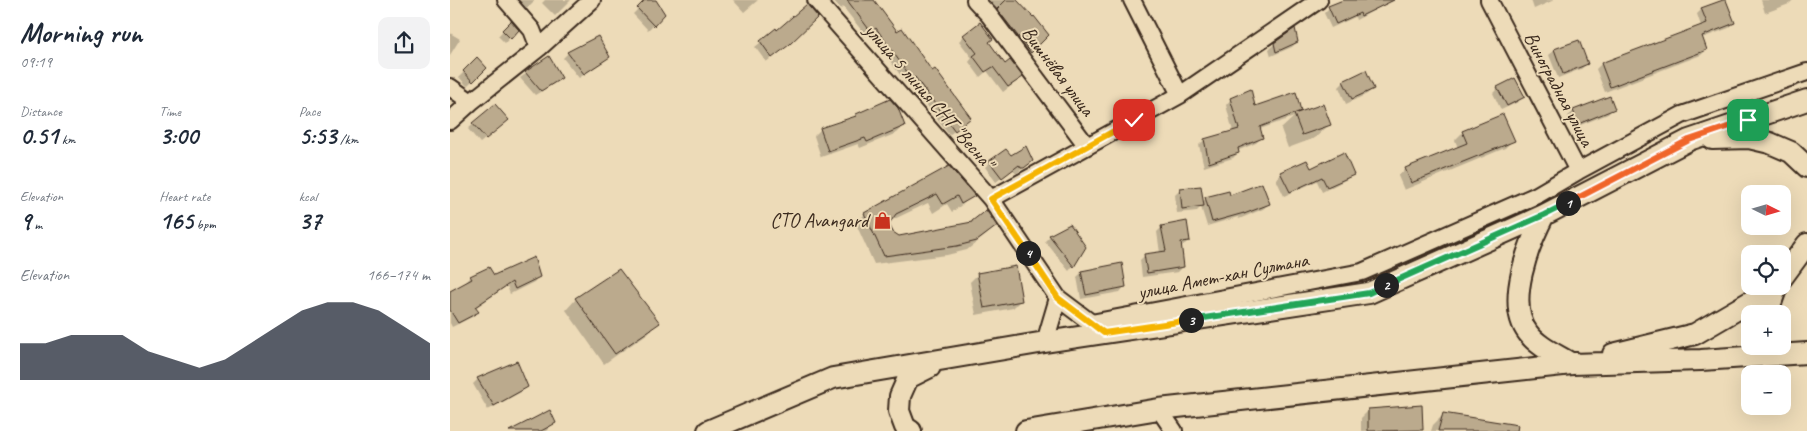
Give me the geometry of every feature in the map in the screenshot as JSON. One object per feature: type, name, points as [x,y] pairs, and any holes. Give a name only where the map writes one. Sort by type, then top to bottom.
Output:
[{"type":"main road","points":[[708,431],[833,378],[1045,342],[1098,328],[1369,293],[1544,215],[1689,140],[1807,100]]},
{"type":"main road","points":[[1689,140],[1749,138],[1770,143],[1791,152],[1807,167]]},
{"type":"main road","points":[[1544,215],[1526,256],[1520,280],[1520,312],[1527,332],[1540,344],[1572,364],[1695,334],[1762,295]]},
{"type":"main road","points":[[1791,266],[1807,244]]},
{"type":"main road","points":[[1791,271],[1807,256]]},
{"type":"main road","points":[[1791,345],[1807,347]]},
{"type":"main road","points":[[1026,431],[1159,409],[1572,364],[1702,360],[1807,352]]},
{"type":"main road","points":[[911,431],[905,427],[899,411],[900,396],[908,378],[948,358]]},
{"type":"street","points":[[506,0],[532,30],[539,48]]},
{"type":"street","points":[[450,121],[539,48],[592,0]]},
{"type":"street","name":"улица 5 линия СНТ \"Весна\"","points":[[816,0],[991,199],[1058,298],[1098,328]]},
{"type":"street","name":"Вишнёвая улица","points":[[975,0],[1087,146]]},
{"type":"street","points":[[1132,0],[1180,95]]},
{"type":"street","name":"Виноградная улица","points":[[1489,0],[1578,171]]},
{"type":"street","points":[[991,199],[1180,95],[1315,1]]},
{"type":"street","name":"улица Амет-хан Султана","points":[[1098,328],[1362,272],[1537,195],[1682,115],[1807,72]]},
{"type":"street","points":[[450,88],[471,102]]},
{"type":"street","points":[[1045,342],[1058,298]]},
{"type":"street","points":[[1159,409],[1174,431]]},
{"type":"building","points":[[645,0],[656,0],[665,14],[654,26],[637,8]]},
{"type":"building","points":[[847,0],[874,0],[897,31],[902,28],[932,71],[935,69],[971,118],[955,131],[915,77],[912,79],[876,28],[871,32]]},
{"type":"building","points":[[1006,0],[1017,0],[1034,16],[1049,35],[1031,53],[997,9]]},
{"type":"building","points":[[1343,0],[1394,0],[1361,16],[1360,13],[1336,24],[1328,6]]},
{"type":"building","points":[[1726,0],[1735,23],[1702,36],[1707,50],[1610,87],[1601,63],[1707,23],[1701,8]]},
{"type":"building","points":[[807,4],[818,17],[789,45],[772,58],[760,41],[776,28],[777,30]]},
{"type":"building","points":[[511,21],[519,30],[511,39],[502,30]]},
{"type":"building","points":[[980,22],[993,39],[989,42],[1005,64],[1010,60],[1023,77],[1008,87],[993,67],[985,72],[973,56],[977,53],[963,35]]},
{"type":"building","points":[[1295,28],[1298,42],[1276,52],[1274,43]]},
{"type":"building","points":[[598,36],[610,57],[584,74],[567,52]]},
{"type":"building","points":[[1579,40],[1588,64],[1563,74],[1554,49]]},
{"type":"building","points":[[549,56],[562,78],[541,91],[525,72]]},
{"type":"building","points":[[477,57],[487,68],[473,82],[463,71]]},
{"type":"building","points":[[1366,70],[1374,89],[1352,99],[1343,81]]},
{"type":"building","points":[[1515,78],[1525,97],[1507,106],[1497,87]]},
{"type":"building","points":[[1251,89],[1255,106],[1296,92],[1301,111],[1260,127],[1263,138],[1238,148],[1239,153],[1209,163],[1204,139],[1239,129],[1230,98]]},
{"type":"building","points":[[1610,96],[1615,109],[1578,124],[1573,110]]},
{"type":"building","points":[[890,99],[898,108],[905,126],[867,142],[865,138],[828,151],[820,128],[856,116],[856,114]]},
{"type":"building","points":[[495,104],[509,120],[486,139],[472,123]]},
{"type":"building","points":[[1323,104],[1331,125],[1302,135],[1294,114]]},
{"type":"building","points":[[1503,114],[1515,141],[1411,183],[1405,168],[1467,143],[1462,131]]},
{"type":"building","points":[[1026,146],[1033,161],[1024,168],[1021,168],[1019,165],[1002,178],[989,161],[1006,149],[1011,155]]},
{"type":"building","points":[[1344,152],[1354,175],[1327,187],[1322,177],[1290,192],[1280,172],[1307,160],[1311,168]]},
{"type":"building","points":[[949,166],[975,196],[961,204],[957,196],[943,204],[937,194],[896,214],[889,224],[893,232],[899,236],[972,222],[986,210],[997,226],[977,241],[957,246],[884,256],[864,213]]},
{"type":"building","points":[[1262,183],[1270,204],[1244,214],[1212,222],[1205,197],[1229,191],[1230,195]]},
{"type":"building","points":[[1201,186],[1204,206],[1182,209],[1180,188]]},
{"type":"building","points":[[1187,221],[1190,241],[1181,242],[1184,267],[1147,273],[1144,254],[1166,251],[1161,226]]},
{"type":"building","points":[[1070,224],[1086,247],[1074,267],[1049,235]]},
{"type":"building","points":[[534,257],[540,277],[515,289],[512,282],[475,307],[479,312],[458,323],[450,310],[450,291],[472,279],[470,276],[489,267],[494,275]]},
{"type":"building","points":[[1122,263],[1126,287],[1086,295],[1081,271]]},
{"type":"building","points":[[1016,266],[1022,301],[984,308],[977,273]]},
{"type":"building","points":[[619,269],[660,323],[615,354],[575,298]]},
{"type":"building","points":[[517,361],[528,387],[494,406],[477,378]]},
{"type":"building","points":[[1422,405],[1423,430],[1368,431],[1368,409]]},
{"type":"building","points":[[550,410],[556,423],[541,431],[509,431]]},
{"type":"building","points":[[1443,413],[1518,425],[1517,431],[1438,431]]},
{"type":"place","name":"СТО Avangard","points":[[882,220]]},
{"type":"route","points":[[1134,120],[991,199],[1058,298],[1104,333],[1369,293],[1544,215],[1689,140],[1748,120]]}]
